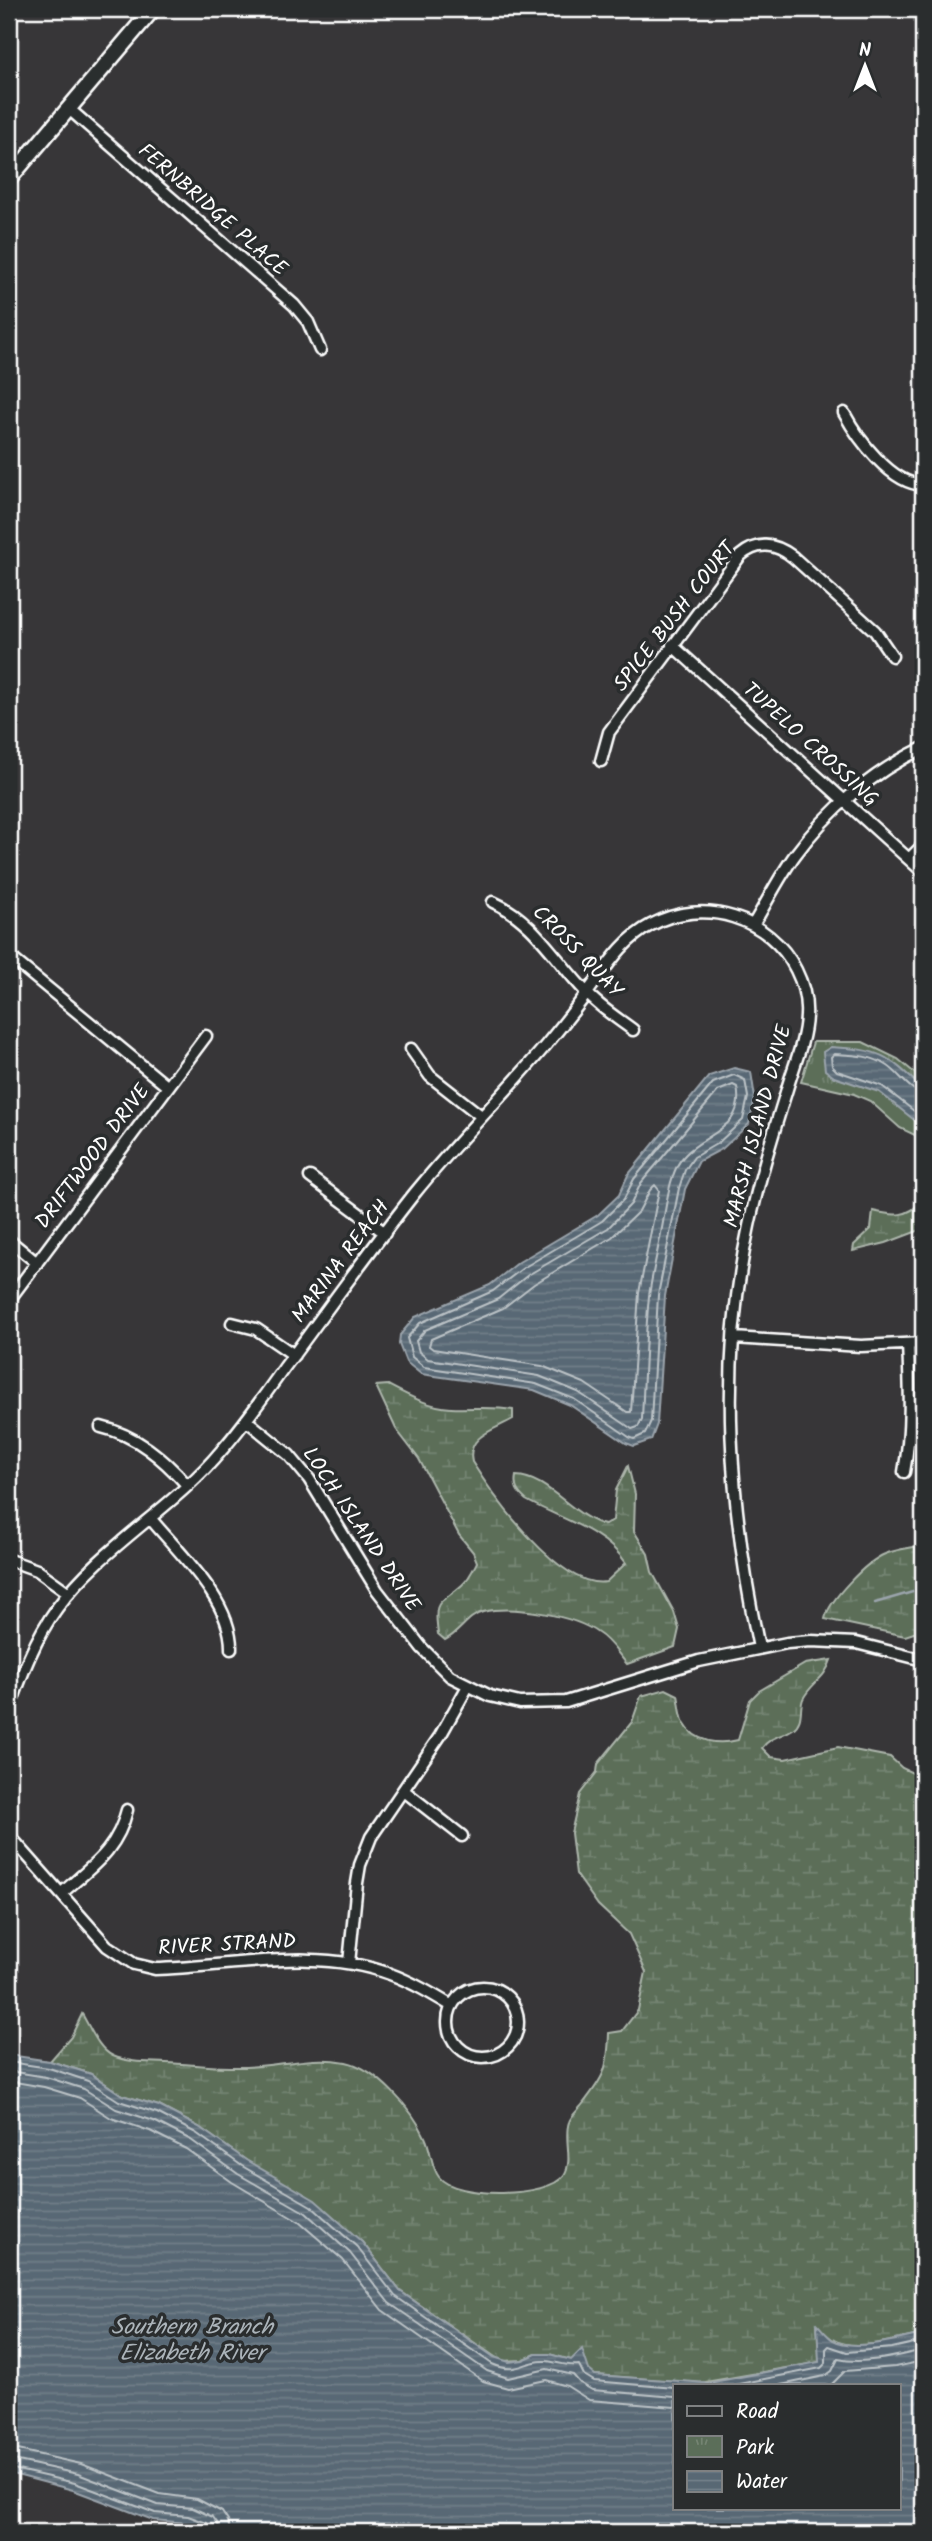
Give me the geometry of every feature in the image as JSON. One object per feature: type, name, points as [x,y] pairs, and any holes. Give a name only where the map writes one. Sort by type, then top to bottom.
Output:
[{"type":"street","points":[[9,179],[153,9]]},
{"type":"street","name":"FERNBRIDGE PLACE","points":[[68,108],[294,305],[308,322],[320,349]]},
{"type":"street","points":[[844,413],[864,446],[903,479],[923,485]]},
{"type":"street","name":"SPICE BUSH COURT","points":[[601,761],[609,732],[740,556],[748,550],[767,545],[778,547],[793,557],[875,631],[892,656]]},
{"type":"street","name":"TUPELO CROSSING","points":[[673,645],[923,872]]},
{"type":"street","points":[[753,925],[794,856],[821,823],[878,774],[923,748]]},
{"type":"street","points":[[909,859],[923,845]]},
{"type":"street","name":"CROSS QUAY","points":[[493,902],[512,911],[587,993],[633,1030]]},
{"type":"street","name":"MARINA REACH","points":[[9,1710],[14,1679],[44,1627],[69,1593],[222,1451],[385,1233],[454,1146],[544,1046],[621,948],[657,921],[677,915],[699,912],[721,914],[753,925]]},
{"type":"street","name":"MARSH ISLAND DRIVE","points":[[753,925],[771,936],[794,965],[803,986],[806,1015],[801,1045],[764,1164],[748,1231],[734,1338],[731,1395],[733,1482],[738,1532],[760,1648]]},
{"type":"street","points":[[9,956],[168,1087]]},
{"type":"street","name":"DRIFTWOOD DRIVE","points":[[9,1300],[206,1036]]},
{"type":"street","points":[[411,1049],[430,1076],[481,1116]]},
{"type":"street","points":[[310,1177],[385,1233]]},
{"type":"street","points":[[9,1240],[37,1263]]},
{"type":"street","points":[[232,1323],[256,1329],[294,1354]]},
{"type":"street","points":[[734,1338],[825,1345],[923,1343]]},
{"type":"street","points":[[904,1472],[910,1413],[908,1344]]},
{"type":"street","name":"LOCH ISLAND DRIVE","points":[[246,1420],[289,1455],[309,1479],[377,1590],[422,1648],[450,1676],[490,1696],[520,1703],[559,1703],[587,1697],[699,1661],[799,1642],[841,1642],[887,1649],[923,1660]]},
{"type":"street","points":[[101,1427],[121,1432],[140,1443],[166,1463],[187,1485]]},
{"type":"street","points":[[150,1518],[188,1562],[222,1609],[229,1629],[231,1649]]},
{"type":"street","points":[[9,1560],[37,1570],[69,1593]]},
{"type":"street","points":[[349,1963],[360,1865],[371,1837],[440,1736],[468,1686]]},
{"type":"street","points":[[403,1790],[463,1836]]},
{"type":"street","points":[[62,1893],[110,1848],[121,1832],[127,1810]]},
{"type":"street","name":"RIVER STRAND","points":[[9,1835],[107,1946],[140,1966],[155,1969],[182,1968],[316,1959],[349,1963],[390,1973],[452,2006]]},
{"type":"street","points":[[473,1989],[492,1989],[500,1993],[507,1997],[516,2013],[513,2040],[500,2053],[492,2056],[466,2053],[449,2032],[452,2006],[458,1998],[473,1989]]},
{"type":"green space","points":[[813,1042],[863,1042],[898,1059],[923,1080],[923,1139],[900,1128],[870,1101],[854,1094],[801,1082]]},
{"type":"green space","points":[[923,1200],[923,1229],[886,1243],[853,1251],[854,1245],[871,1229],[873,1211],[906,1213]]},
{"type":"green space","points":[[388,1385],[418,1400],[443,1407],[513,1410],[513,1419],[477,1440],[471,1453],[472,1462],[496,1497],[530,1538],[569,1572],[588,1581],[606,1582],[626,1563],[594,1533],[526,1500],[517,1489],[516,1476],[539,1483],[582,1514],[605,1525],[613,1520],[616,1490],[628,1466],[635,1494],[634,1531],[648,1554],[652,1572],[674,1612],[679,1629],[675,1647],[627,1664],[606,1639],[574,1621],[542,1613],[510,1610],[477,1614],[445,1640],[438,1634],[436,1614],[439,1604],[464,1583],[477,1562],[473,1552],[459,1535],[419,1459],[396,1429],[376,1386]]},
{"type":"green space","points":[[923,1545],[923,1630],[905,1636],[825,1619],[833,1602],[849,1582],[877,1558],[889,1552]]},
{"type":"green space","points":[[831,1660],[825,1672],[803,1699],[800,1719],[796,1726],[762,1748],[771,1757],[785,1759],[838,1747],[890,1757],[902,1768],[923,1778],[923,2334],[854,2345],[834,2340],[817,2325],[820,2362],[700,2383],[595,2375],[571,2360],[549,2354],[501,2361],[400,2291],[362,2242],[199,2127],[159,2106],[122,2095],[91,2074],[50,2061],[71,2037],[82,2014],[103,2048],[113,2056],[126,2060],[236,2067],[308,2060],[346,2062],[369,2072],[403,2103],[425,2137],[436,2173],[448,2184],[463,2189],[502,2193],[522,2192],[555,2183],[567,2169],[567,2128],[570,2120],[603,2072],[609,2033],[622,2031],[638,2010],[646,1972],[629,1934],[598,1905],[576,1874],[571,1833],[580,1794],[597,1772],[598,1764],[632,1722],[641,1696],[666,1689],[678,1695],[683,1720],[694,1735],[708,1741],[731,1742],[738,1740],[750,1700],[759,1691],[805,1664]]},
{"type":"water","points":[[831,1047],[873,1052],[900,1068],[923,1089],[923,1127],[879,1092],[834,1077],[825,1070],[823,1052]]},
{"type":"water","points":[[734,1068],[751,1072],[755,1098],[749,1124],[722,1149],[699,1161],[685,1189],[665,1296],[657,1424],[651,1440],[634,1446],[626,1443],[570,1405],[534,1390],[421,1374],[406,1362],[399,1344],[400,1335],[415,1317],[490,1285],[519,1262],[598,1215],[619,1195],[628,1175],[709,1076]]},
{"type":"water","name":"Southern Branch Elizabeth River","points":[[9,2055],[50,2061],[91,2074],[122,2095],[159,2106],[199,2127],[246,2160],[315,2200],[362,2242],[400,2291],[494,2357],[509,2362],[536,2354],[549,2354],[571,2360],[582,2349],[589,2370],[595,2375],[708,2383],[819,2362],[817,2324],[833,2340],[852,2345],[923,2334],[923,2532],[210,2532],[187,2523],[153,2520],[73,2490],[9,2473]]},
{"type":"waterway","points":[[875,1603],[923,1589]]}]
